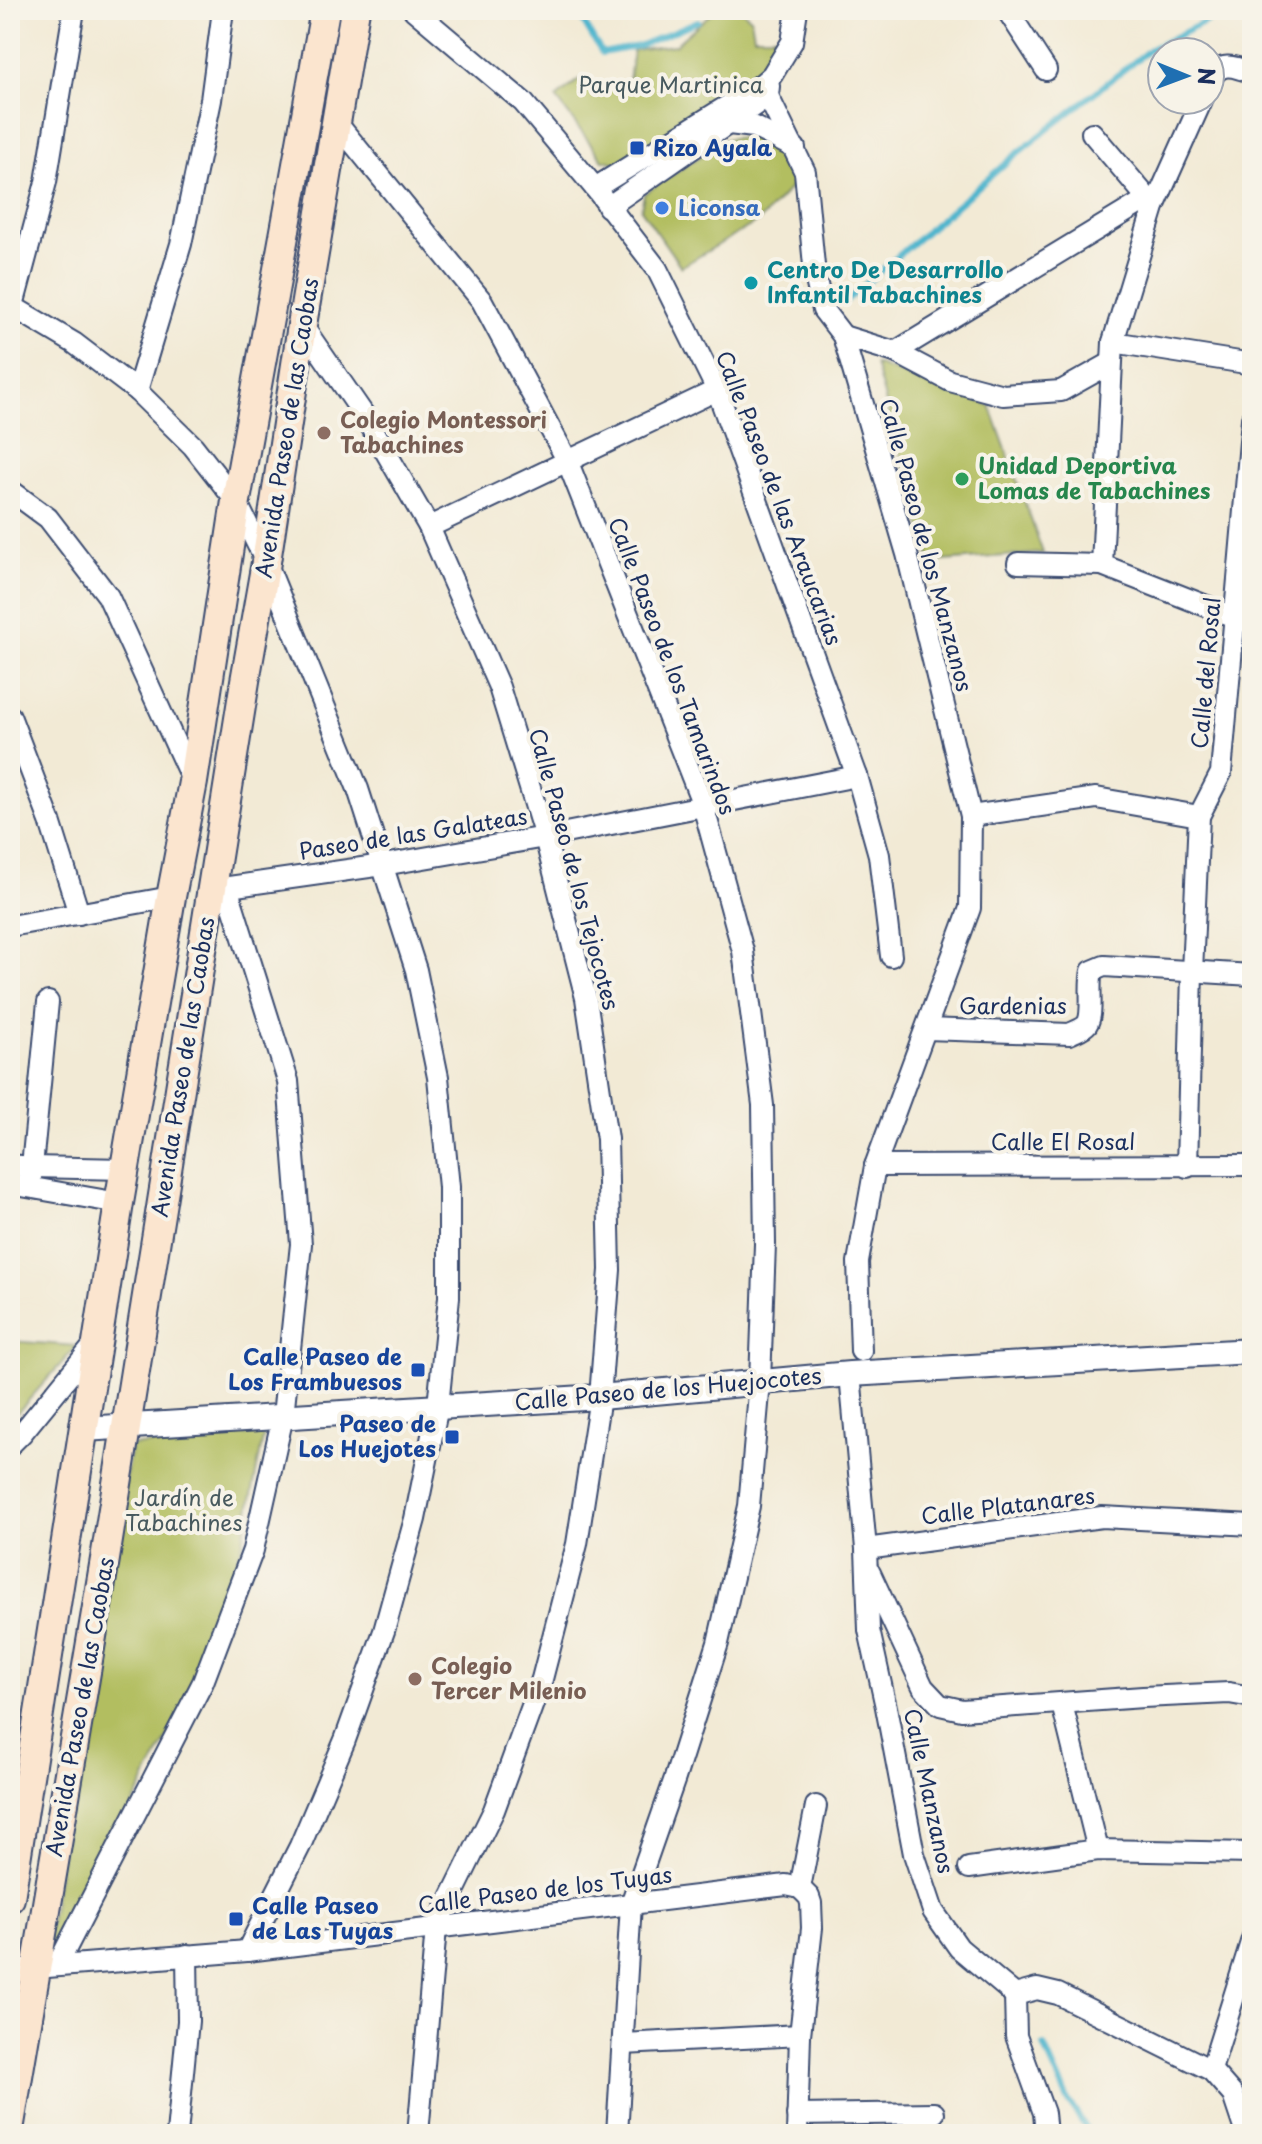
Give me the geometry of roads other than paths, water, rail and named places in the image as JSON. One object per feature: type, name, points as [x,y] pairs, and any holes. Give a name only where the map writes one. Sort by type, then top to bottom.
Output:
[{"type":"main road","name":"Avenida Paseo de las Caobas","points":[[10,1898],[98,1340],[116,1169],[149,1026],[193,782],[236,501],[325,10]]},
{"type":"main road","name":"Avenida Paseo de las Caobas","points":[[10,2124],[127,1427],[189,1031],[219,889],[245,681],[355,10]]},
{"type":"main road","points":[[149,1026],[189,1031]]},
{"type":"street","points":[[74,10],[46,182],[12,306],[74,343],[137,391],[193,446],[236,501],[266,562],[358,789],[416,970],[438,1077],[449,1187],[449,1297],[438,1406],[415,1519],[384,1631],[340,1753],[300,1846],[247,1951]]},
{"type":"street","points":[[137,391],[181,244],[211,100],[223,10]]},
{"type":"street","name":"Calle Paseo de las Araucarias","points":[[414,10],[523,102],[657,269],[717,390],[857,776],[879,855],[891,956]]},
{"type":"street","points":[[608,207],[729,124],[766,86],[792,42],[797,10]]},
{"type":"street","points":[[1007,10],[1046,70]]},
{"type":"street","points":[[1226,66],[1252,73]]},
{"type":"street","points":[[595,188],[766,86]]},
{"type":"street","name":"Calle Paseo de los Manzanos","points":[[766,86],[805,172],[815,276],[823,310],[843,336],[907,554],[971,816],[970,908],[926,1029]]},
{"type":"street","points":[[1102,565],[1113,342],[1151,203],[1194,116]]},
{"type":"street","name":"Calle Paseo de los Tamarindos","points":[[336,122],[482,301],[567,460],[703,805],[743,951],[763,1105],[765,1244],[760,1382],[749,1506],[718,1643],[631,1904],[617,2134]]},
{"type":"street","points":[[729,124],[754,127],[795,148]]},
{"type":"street","points":[[1092,133],[1151,203]]},
{"type":"street","points":[[895,352],[1151,203]]},
{"type":"street","name":"Calle Paseo de los Tejocotes","points":[[302,325],[368,421],[429,527],[499,687],[545,837],[586,998],[607,1139],[610,1270],[600,1397],[577,1544],[542,1679],[494,1810],[436,1928]]},
{"type":"street","points":[[843,336],[895,352],[950,381],[1003,395],[1061,391],[1111,363]]},
{"type":"street","points":[[1113,342],[1252,364]]},
{"type":"street","points":[[429,527],[717,390]]},
{"type":"street","name":"Calle del Rosal","points":[[1187,1167],[1199,816],[1221,773],[1244,621],[1252,419]]},
{"type":"street","points":[[10,490],[48,518],[108,596],[193,782]]},
{"type":"street","points":[[1018,563],[1102,565],[1244,621]]},
{"type":"street","points":[[10,716],[50,821],[79,914]]},
{"type":"street","name":"Paseo de las Galateas","points":[[219,889],[545,837],[857,776]]},
{"type":"street","points":[[971,816],[1096,798],[1199,816]]},
{"type":"street","points":[[34,1968],[203,1682],[253,1550],[283,1416],[301,1244],[288,1081],[219,889]]},
{"type":"street","points":[[10,926],[171,897]]},
{"type":"street","name":"Gardenias","points":[[926,1029],[1070,1034],[1085,1027],[1090,1019],[1089,980],[1092,971],[1104,966],[1192,972]]},
{"type":"street","points":[[1192,972],[1252,975]]},
{"type":"street","points":[[24,1179],[48,1002]]},
{"type":"street","points":[[861,1351],[858,1262],[875,1166],[926,1029]]},
{"type":"street","points":[[10,1165],[24,1179],[111,1202]]},
{"type":"street","name":"Calle El Rosal","points":[[875,1166],[1252,1165]]},
{"type":"street","points":[[24,1179],[116,1169]]},
{"type":"street","points":[[10,1445],[98,1340]]},
{"type":"street","name":"Calle Paseo de los Huejocotes","points":[[84,1429],[600,1397],[850,1374],[1252,1351]]},
{"type":"street","name":"Calle Manzanos","points":[[850,1374],[866,1556],[869,1630],[914,1854],[933,1911],[959,1948],[1015,1995]]},
{"type":"street","name":"Calle Platanares","points":[[866,1556],[1102,1517],[1252,1525]]},
{"type":"street","name":"Calle Manzanos","points":[[866,1556],[923,1687],[940,1705],[962,1710],[1062,1704]]},
{"type":"street","points":[[1098,1850],[1062,1704],[1229,1693],[1252,1697]]},
{"type":"street","points":[[816,1806],[800,1888],[811,1903],[812,1928],[800,2035],[797,2124],[934,2113]]},
{"type":"street","points":[[969,1868],[1098,1850],[1252,1853]]},
{"type":"street","name":"Calle Paseo de los Tuyas","points":[[34,1968],[247,1951],[786,1885],[800,1888]]},
{"type":"street","points":[[418,2134],[436,1928]]},
{"type":"street","points":[[1211,2070],[1252,1939]]},
{"type":"street","points":[[177,2134],[188,2021],[187,1955]]},
{"type":"street","points":[[1046,2134],[1044,2113],[1016,2036],[1015,1995],[1037,1989],[1058,1994],[1211,2070],[1233,2095],[1246,2123]]},
{"type":"street","points":[[623,2044],[800,2035]]},
{"type":"waterway","points":[[576,10],[602,53],[639,46],[698,21]]},
{"type":"waterway","points":[[847,300],[1014,156],[1149,50],[1229,10]]},
{"type":"waterway","points":[[1044,2046],[1069,2102],[1090,2134]]},
{"type":"place","name":"Rizo Ayala","points":[[637,148]]},
{"type":"place","name":"Liconsa","points":[[662,208]]},
{"type":"place","name":"Centro De Desarrollo Infantil Tabachines","points":[[751,283]]},
{"type":"place","name":"Colegio Montessori Tabachines","points":[[324,433]]},
{"type":"place","name":"Unidad Deportiva Lomas de Tabachines","points":[[962,479]]},
{"type":"place","name":"Calle Paseo de Los Frambuesos","points":[[418,1370]]},
{"type":"place","name":"Paseo de Los Huejotes","points":[[452,1437]]},
{"type":"place","name":"Colegio Tercer Milenio","points":[[415,1679]]},
{"type":"place","name":"Calle Paseo de Las Tuyas","points":[[236,1919]]},
{"type":"park label","name":"Parque Martinica","points":[[671,85]]},
{"type":"park label","name":"Jardín de Tabachines","points":[[184,1510]]}]
